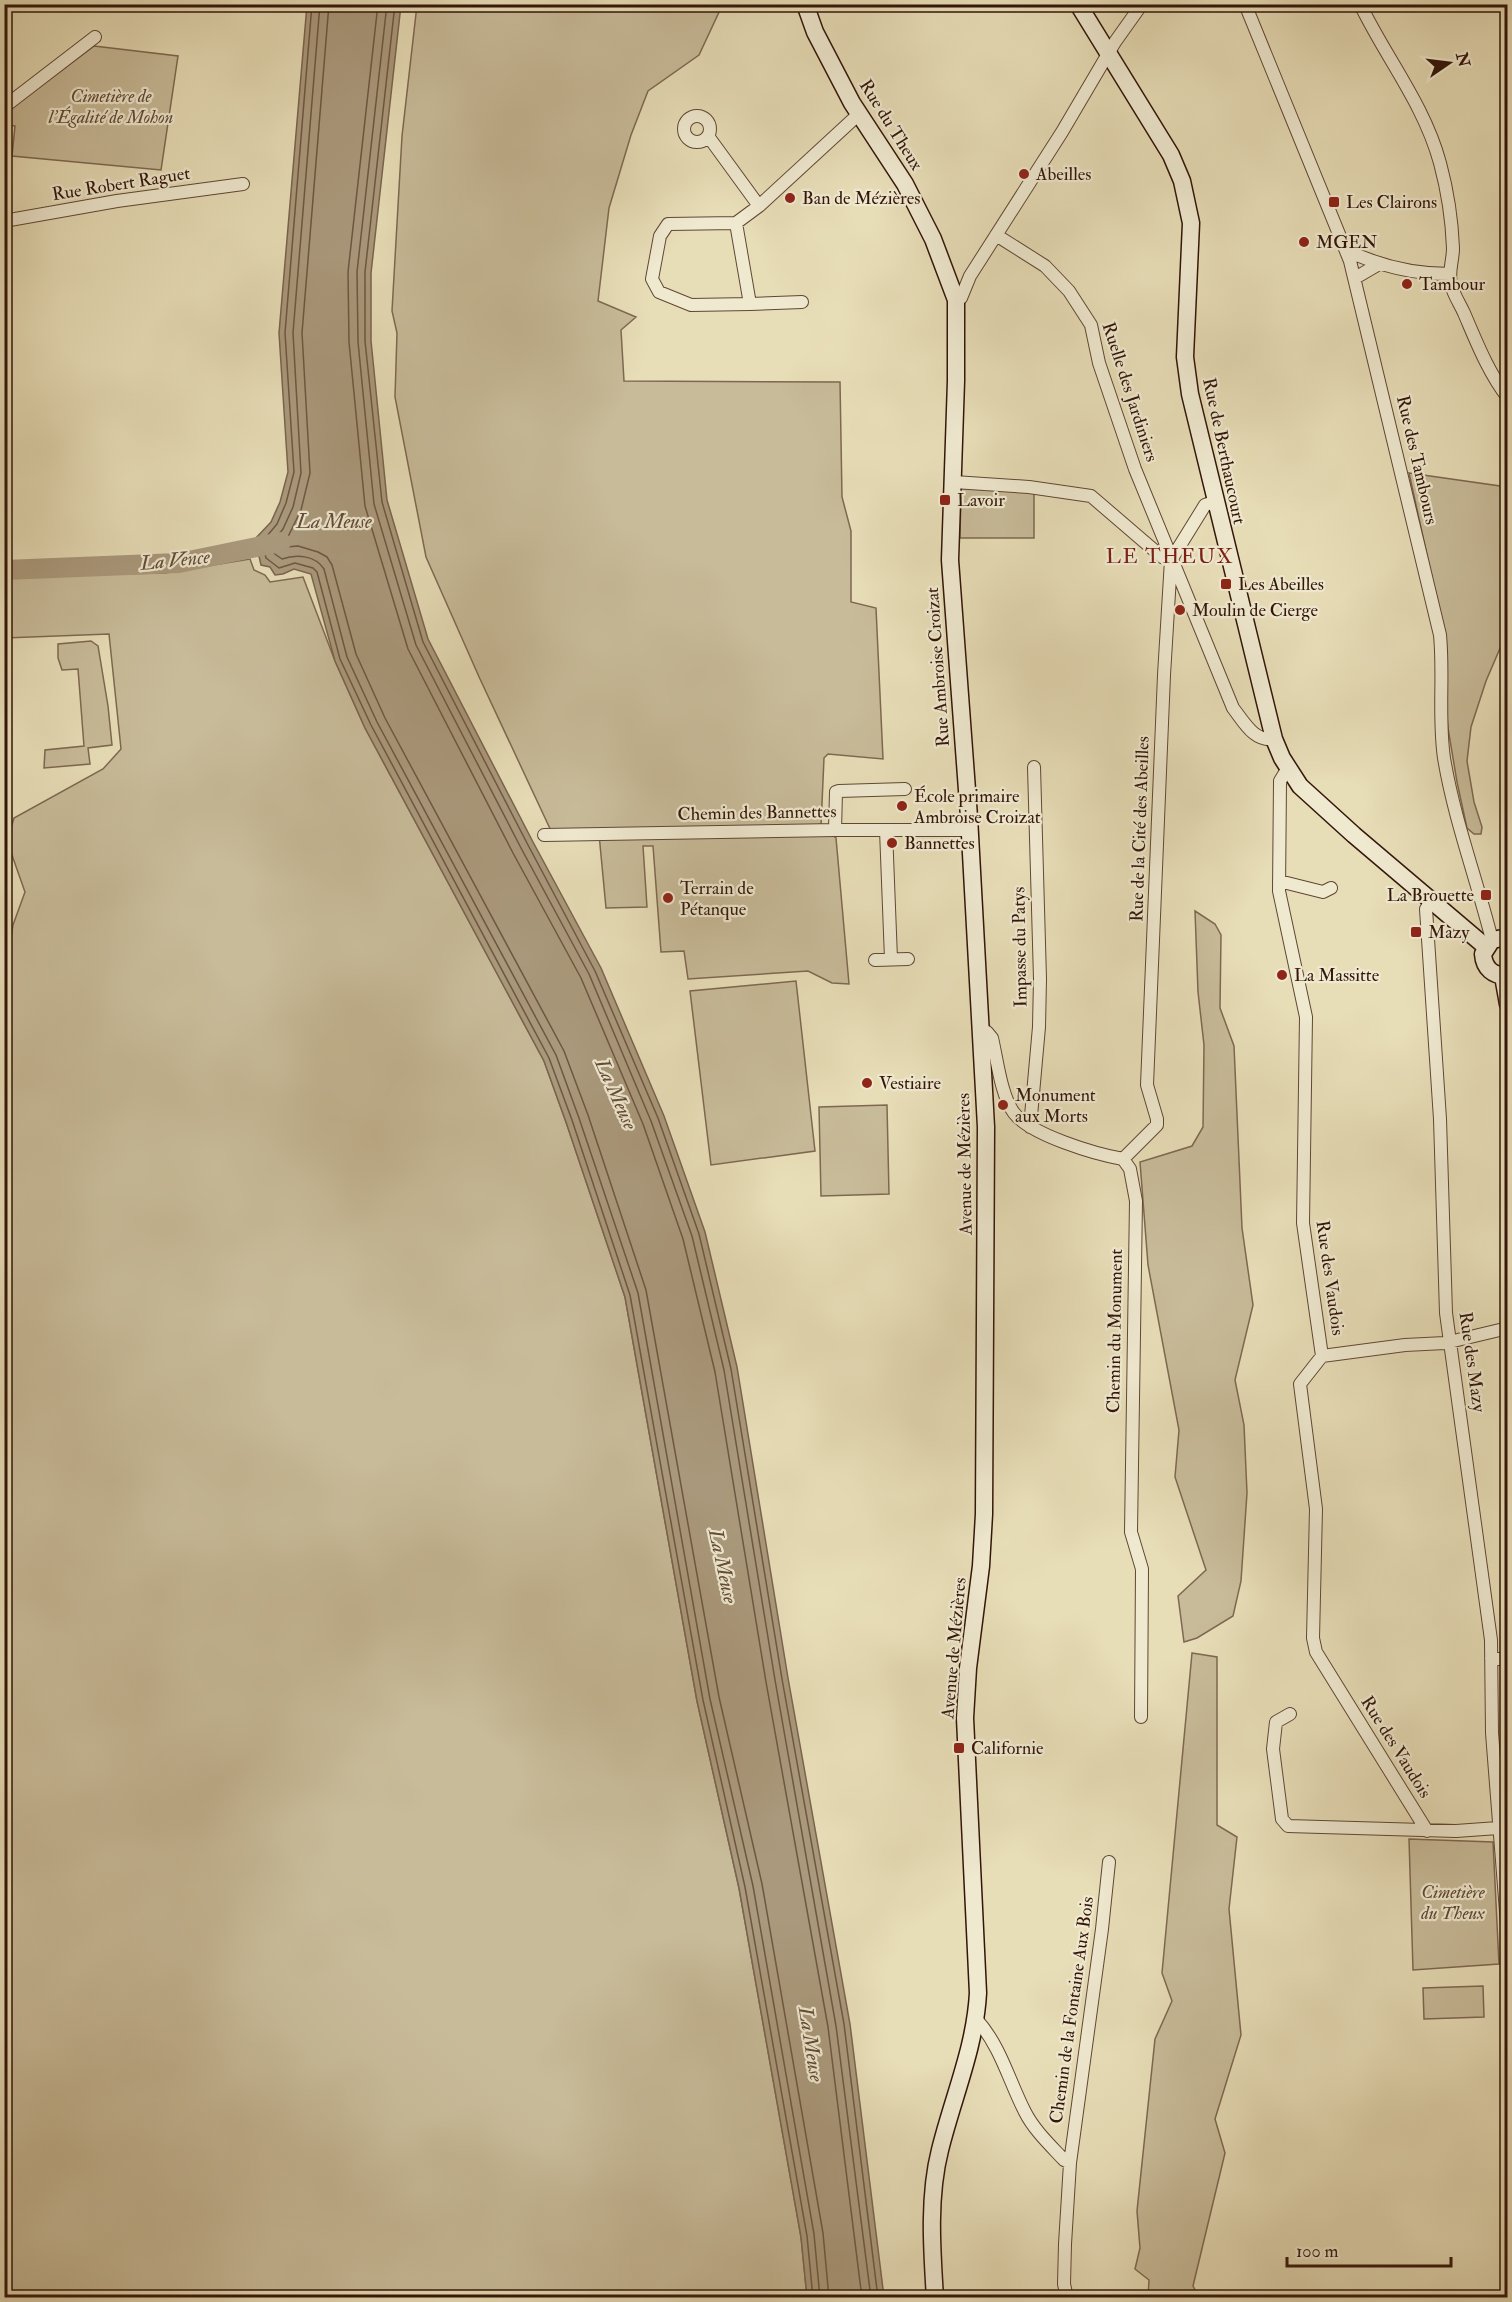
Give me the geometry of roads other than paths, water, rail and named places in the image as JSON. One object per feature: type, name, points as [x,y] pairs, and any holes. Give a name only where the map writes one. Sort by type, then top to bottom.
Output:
[{"type":"main road","name":"Rue du Theux","points":[[805,4],[815,32],[860,113],[905,184],[933,239],[956,300]]},
{"type":"main road","name":"Rue de Berthaucourt","points":[[1078,4],[1171,155],[1182,181],[1191,223],[1185,357],[1193,413],[1274,739],[1300,786],[1431,901],[1495,941]]},
{"type":"main road","name":"Rue Ambroise Croizat","points":[[956,300],[954,482],[950,560],[970,830],[981,1031]]},
{"type":"main road","points":[[1495,941],[1484,960],[1486,967],[1497,975],[1505,976],[1508,1004]]},
{"type":"main road","name":"Avenue de Mézières","points":[[935,2298],[933,2203],[939,2152],[977,2020],[978,1993],[965,1718],[968,1668],[981,1566],[984,1514],[986,1127],[981,1031]]},
{"type":"street","points":[[956,300],[961,298],[970,276],[1115,42],[1142,4]]},
{"type":"street","name":"Rue des Tambours","points":[[1245,4],[1346,250],[1355,278],[1440,635],[1440,696],[1444,757],[1452,797],[1495,941]]},
{"type":"street","points":[[1360,4],[1391,61],[1415,98],[1428,128],[1440,163],[1453,250],[1451,287],[1478,349],[1496,382],[1508,398]]},
{"type":"street","points":[[4,107],[95,37]]},
{"type":"street","points":[[802,302],[691,305],[659,292],[652,279],[660,236],[668,224],[736,223],[759,206],[860,113]]},
{"type":"street","points":[[708,136],[759,206]]},
{"type":"street","name":"Rue Robert Raguet","points":[[4,221],[117,201],[243,184]]},
{"type":"street","points":[[736,223],[750,304]]},
{"type":"street","name":"Ruelle des Jardiniers","points":[[996,235],[1045,266],[1069,291],[1091,325],[1099,363],[1111,402],[1135,470],[1167,544],[1171,560]]},
{"type":"street","points":[[1346,250],[1379,264],[1423,274],[1450,274]]},
{"type":"street","points":[[1355,278],[1379,264]]},
{"type":"street","points":[[954,482],[1029,487],[1091,496],[1162,557],[1171,560],[1181,577],[1233,708],[1253,734],[1264,740],[1274,739]]},
{"type":"street","name":"Rue de la Cité des Abeilles","points":[[1123,1159],[1156,1125],[1157,1119],[1147,1085],[1171,560],[1205,505],[1215,502]]},
{"type":"street","name":"Impasse du Patys","points":[[1030,1126],[1039,1027],[1040,979],[1034,767]]},
{"type":"street","name":"Rue des Vaudois","points":[[1288,768],[1280,781],[1279,880],[1306,1017],[1303,1222],[1322,1356],[1300,1384],[1316,1509],[1313,1638],[1316,1652],[1427,1831]]},
{"type":"street","points":[[835,830],[836,792],[839,790],[905,789]]},
{"type":"street","points":[[886,830],[891,960]]},
{"type":"street","name":"Chemin des Bannettes","points":[[544,835],[970,830]]},
{"type":"street","points":[[1279,880],[1323,892],[1332,888]]},
{"type":"street","name":"Rue des Mazy","points":[[1431,901],[1426,909],[1440,1119],[1446,1313],[1491,1640],[1492,1733],[1508,1937]]},
{"type":"street","points":[[874,960],[908,959]]},
{"type":"street","points":[[981,1031],[987,1032],[992,1038],[1006,1098],[1013,1112],[1030,1126],[1099,1154],[1123,1159]]},
{"type":"street","name":"Chemin du Monument","points":[[1123,1159],[1130,1169],[1136,1201],[1131,1532],[1142,1569],[1141,1717]]},
{"type":"street","points":[[1322,1356],[1449,1342],[1508,1328]]},
{"type":"street","points":[[1491,1659],[1508,1659]]},
{"type":"street","points":[[1290,1714],[1276,1722],[1273,1736],[1282,1819],[1288,1826],[1427,1831],[1498,1828]]},
{"type":"street","name":"Chemin de la Fontaine Aux Bois","points":[[1067,2298],[1064,2284],[1070,2163],[1109,1862]]},
{"type":"street","name":"Chemin de la Fontaine Aux Bois","points":[[977,2020],[998,2049],[1026,2115],[1064,2160],[1070,2163]]},
{"type":"water","name":"La Meuse","points":[[307,5],[401,5],[371,273],[371,341],[387,500],[428,639],[601,968],[664,1116],[705,1232],[737,1367],[788,1678],[850,2024],[884,2297],[807,2297],[801,2237],[739,1888],[697,1701],[625,1297],[566,1122],[544,1061],[365,728],[335,661],[311,574],[294,569],[275,575],[270,567],[261,565],[255,539],[271,522],[280,502],[288,472],[279,333]]},
{"type":"waterway","name":"La Vence","points":[[4,570],[179,563],[281,542]]},
{"type":"place","name":"Abeilles","points":[[1024,174]]},
{"type":"place","name":"Ban de Mézières","points":[[790,198]]},
{"type":"place","name":"Les Clairons","points":[[1334,202]]},
{"type":"place","name":"MGEN","points":[[1304,242]]},
{"type":"place","name":"Tambour","points":[[1407,284]]},
{"type":"place","name":"Lavoir","points":[[945,500]]},
{"type":"place","name":"Les Abeilles","points":[[1226,584]]},
{"type":"place","name":"Moulin de Cierge","points":[[1180,610]]},
{"type":"place","name":"École primaire Ambroise Croizat","points":[[902,806]]},
{"type":"place","name":"Bannettes","points":[[892,843]]},
{"type":"place","name":"La Brouette","points":[[1486,895]]},
{"type":"place","name":"Terrain de Pétanque","points":[[668,898]]},
{"type":"place","name":"Mazy","points":[[1416,932]]},
{"type":"place","name":"La Massitte","points":[[1282,975]]},
{"type":"place","name":"Vestiaire","points":[[867,1083]]},
{"type":"place","name":"Monument aux Morts","points":[[1003,1105]]},
{"type":"place","name":"Californie","points":[[959,1748]]},
{"type":"district","name":"LE THEUX","points":[[1170,556]]},
{"type":"park label","name":"Cimetière de l'Égalité de Mohon","points":[[111,106]]},
{"type":"park label","name":"Cimetière du Theux","points":[[1453,1902]]}]
